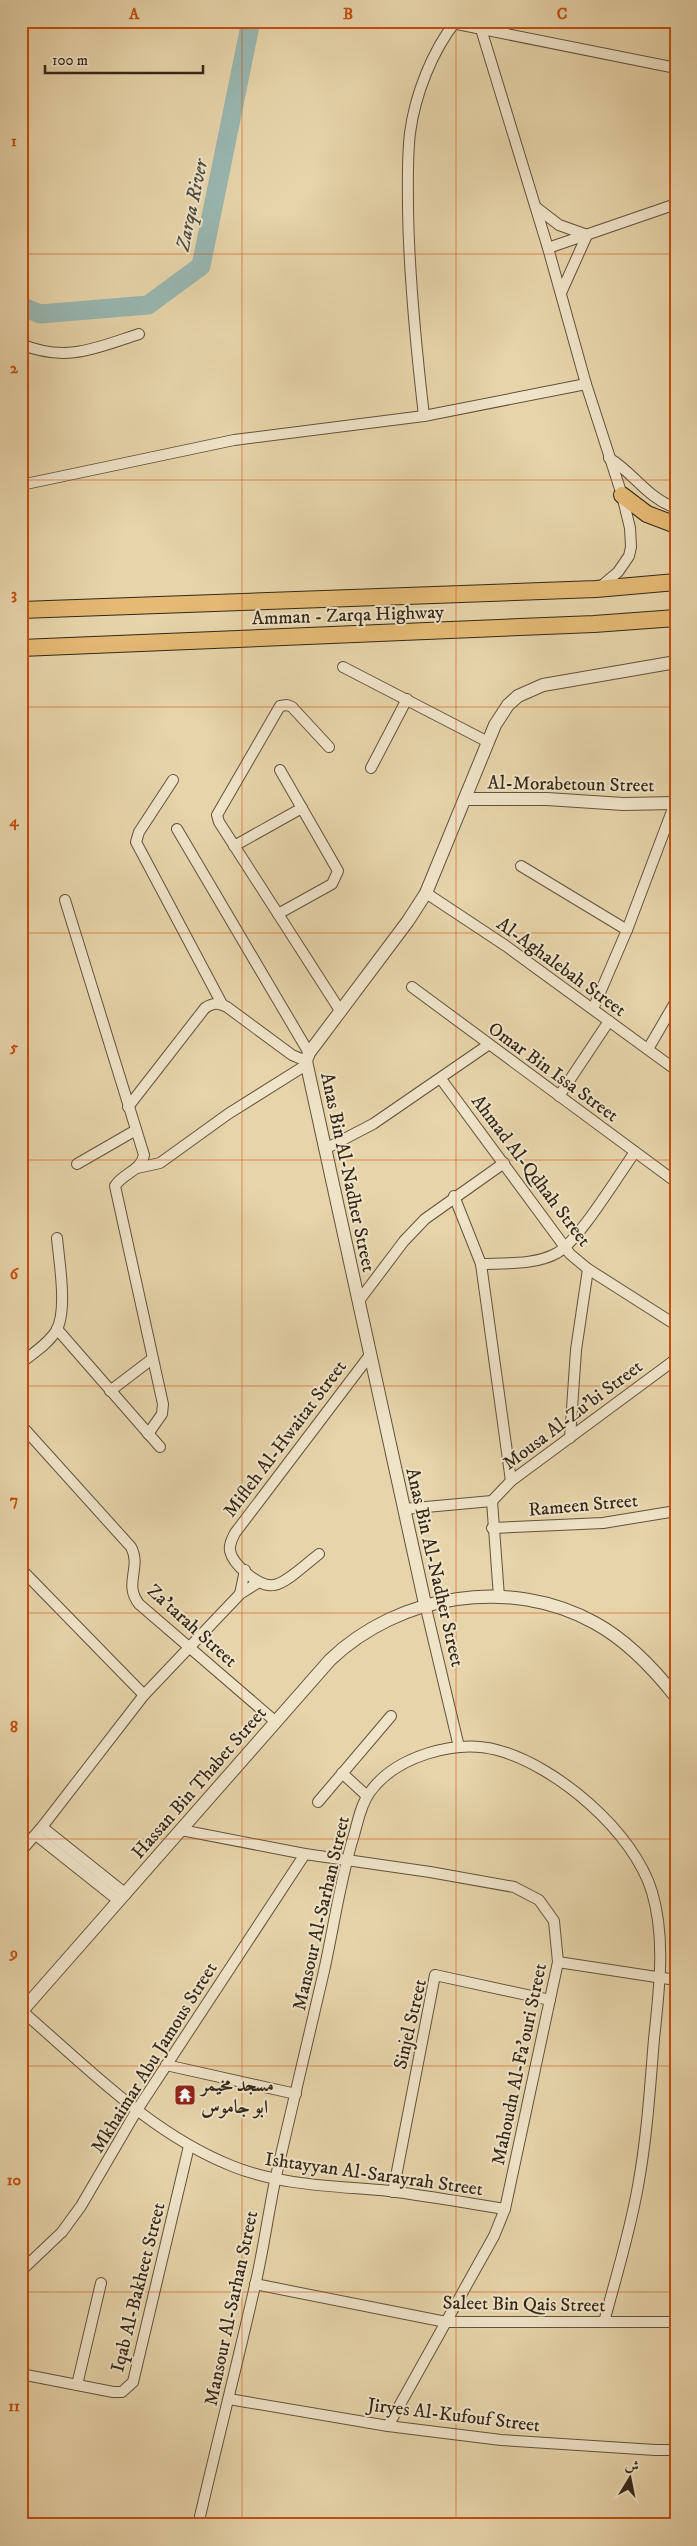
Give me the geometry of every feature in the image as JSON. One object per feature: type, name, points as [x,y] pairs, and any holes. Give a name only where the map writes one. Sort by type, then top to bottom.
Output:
[{"type":"highway","points":[[622,495],[647,514],[676,525]]},
{"type":"highway","name":"Amman - Zarqa Highway","points":[[21,610],[596,589],[676,582]]},
{"type":"highway","name":"Amman - Zarqa Highway","points":[[21,648],[594,624],[676,618]]},
{"type":"street","points":[[442,21],[481,25],[676,68]]},
{"type":"street","points":[[424,416],[411,289],[408,160],[410,131],[416,103],[426,75],[455,22]]},
{"type":"street","points":[[481,25],[536,206],[586,384],[622,495],[632,537],[629,556],[618,572],[596,589]]},
{"type":"street","points":[[548,248],[676,204]]},
{"type":"street","points":[[536,206],[559,225],[587,235]]},
{"type":"street","points":[[561,293],[587,235]]},
{"type":"street","points":[[21,344],[41,352],[66,355],[139,334]]},
{"type":"street","points":[[21,485],[234,440],[424,416],[586,384]]},
{"type":"street","points":[[609,458],[626,470],[648,493],[676,508]]},
{"type":"street","name":"Anas Bin Al-Nadher Street","points":[[459,1747],[425,1604],[358,1302],[307,1060],[426,893],[488,742],[501,714],[508,705],[529,690],[544,685],[676,662]]},
{"type":"street","points":[[343,667],[488,742]]},
{"type":"street","points":[[371,768],[407,699]]},
{"type":"street","points":[[329,747],[292,707],[287,704],[280,706],[218,811],[219,822],[341,1012]]},
{"type":"street","points":[[278,914],[332,884],[338,875],[338,866],[280,770]]},
{"type":"street","points":[[173,780],[139,832],[136,842],[222,1004],[292,1055],[307,1060]]},
{"type":"street","name":"Al-Morabetoun Street","points":[[466,799],[547,799],[624,804],[675,803]]},
{"type":"street","points":[[593,1009],[627,930],[675,803]]},
{"type":"street","points":[[234,846],[302,808]]},
{"type":"street","points":[[177,829],[307,1060]]},
{"type":"street","points":[[521,866],[627,930]]},
{"type":"street","name":"Al-Aghalebah Street","points":[[426,893],[506,946],[676,1070]]},
{"type":"street","points":[[65,900],[144,1155],[137,1168]]},
{"type":"street","name":"Omar Bin Issa Street","points":[[412,987],[676,1182]]},
{"type":"street","points":[[648,1049],[676,1001]]},
{"type":"street","points":[[128,1107],[205,1008],[216,1003],[222,1004]]},
{"type":"street","points":[[559,1096],[609,1021]]},
{"type":"street","points":[[325,1149],[364,1130],[488,1045]]},
{"type":"street","points":[[148,1434],[163,1409],[115,1186],[120,1177],[137,1168],[155,1166],[160,1163],[307,1060]]},
{"type":"street","name":"Ahmad Al-Qdhah Street","points":[[441,1078],[565,1248],[588,1269],[676,1325]]},
{"type":"street","points":[[77,1164],[136,1130]]},
{"type":"street","points":[[481,1264],[516,1263],[547,1258],[565,1248],[635,1152]]},
{"type":"street","points":[[358,1302],[410,1234],[454,1196],[504,1163]]},
{"type":"street","points":[[454,1196],[481,1264],[511,1482]]},
{"type":"street","points":[[21,1364],[57,1329],[60,1320],[61,1298],[57,1238]]},
{"type":"street","points":[[570,1438],[576,1350],[588,1269]]},
{"type":"street","points":[[57,1329],[160,1447]]},
{"type":"street","name":"Mifleh Al-Hwaitat Street","points":[[259,1582],[235,1560],[230,1549],[235,1533],[370,1355]]},
{"type":"street","points":[[110,1391],[152,1359]]},
{"type":"street","points":[[674,1360],[676,1372]]},
{"type":"street","name":"Mousa Al-Zu’bi Street","points":[[492,1501],[511,1482],[674,1360]]},
{"type":"street","name":"Za’tarah Street","points":[[21,1425],[131,1547],[135,1555],[132,1591],[139,1604],[276,1722]]},
{"type":"street","points":[[404,1509],[492,1501],[492,1528],[500,1597]]},
{"type":"street","name":"Rameen Street","points":[[492,1528],[603,1523],[676,1511]]},
{"type":"street","points":[[21,1850],[39,1831],[144,1695],[240,1594],[259,1582],[276,1585],[319,1554]]},
{"type":"street","points":[[21,1569],[144,1695]]},
{"type":"street","points":[[240,1594],[245,1570]]},
{"type":"street","name":"Hassan Bin Thabet Street","points":[[22,2011],[343,1648],[375,1626],[425,1604],[477,1597],[500,1597],[550,1604],[595,1623],[634,1653],[676,1697]]},
{"type":"street","points":[[318,1802],[390,1716]]},
{"type":"street","name":"Mansour Al-Sarhan Street","points":[[198,2525],[255,2284],[276,2179],[346,1860],[367,1796],[379,1782],[401,1766],[423,1756],[459,1747],[478,1746],[523,1758],[549,1772],[602,1816],[635,1856],[650,1888],[657,1915],[660,1976],[644,2149],[638,2190],[604,2322]]},
{"type":"street","points":[[342,1773],[367,1796]]},
{"type":"street","name":"Mahoudn Al-Fa’ouri Street","points":[[181,1830],[305,1854],[514,1887],[528,1892],[539,1900],[554,1921],[558,1962],[505,2210],[494,2236],[388,2426]]},
{"type":"street","points":[[39,1831],[122,1897]]},
{"type":"street","name":"Mkhaimar Abu Jamous Street","points":[[21,2271],[51,2244],[77,2213],[166,2064],[305,1854]]},
{"type":"street","points":[[558,1962],[660,1976],[676,1980]]},
{"type":"street","name":"Sinjel Street","points":[[393,2192],[435,1975],[550,2000]]},
{"type":"street","name":"Ishtayyan Al-Sarayrah Street","points":[[22,2011],[137,2110],[189,2146],[232,2166],[276,2179],[393,2192],[505,2210]]},
{"type":"street","points":[[166,2064],[296,2094]]},
{"type":"street","name":"Iqab Al-Bakheet Street","points":[[21,2374],[122,2392],[133,2382],[189,2146]]},
{"type":"street","points":[[77,2385],[101,2283]]},
{"type":"street","name":"Saleet Bin Qais Street","points":[[255,2284],[446,2322],[676,2322]]},
{"type":"street","name":"Jiryes Al-Kufouf Street","points":[[229,2399],[388,2426],[501,2440],[676,2450]]},
{"type":"waterway","name":"Zarqa River","points":[[21,306],[40,314],[148,305],[201,266],[251,21]]},
{"type":"railway","points":[[21,84],[26,61],[25,21]]},
{"type":"place","name":"مسجد مخيمر ابو جاموس","points":[[185,2095]]}]
